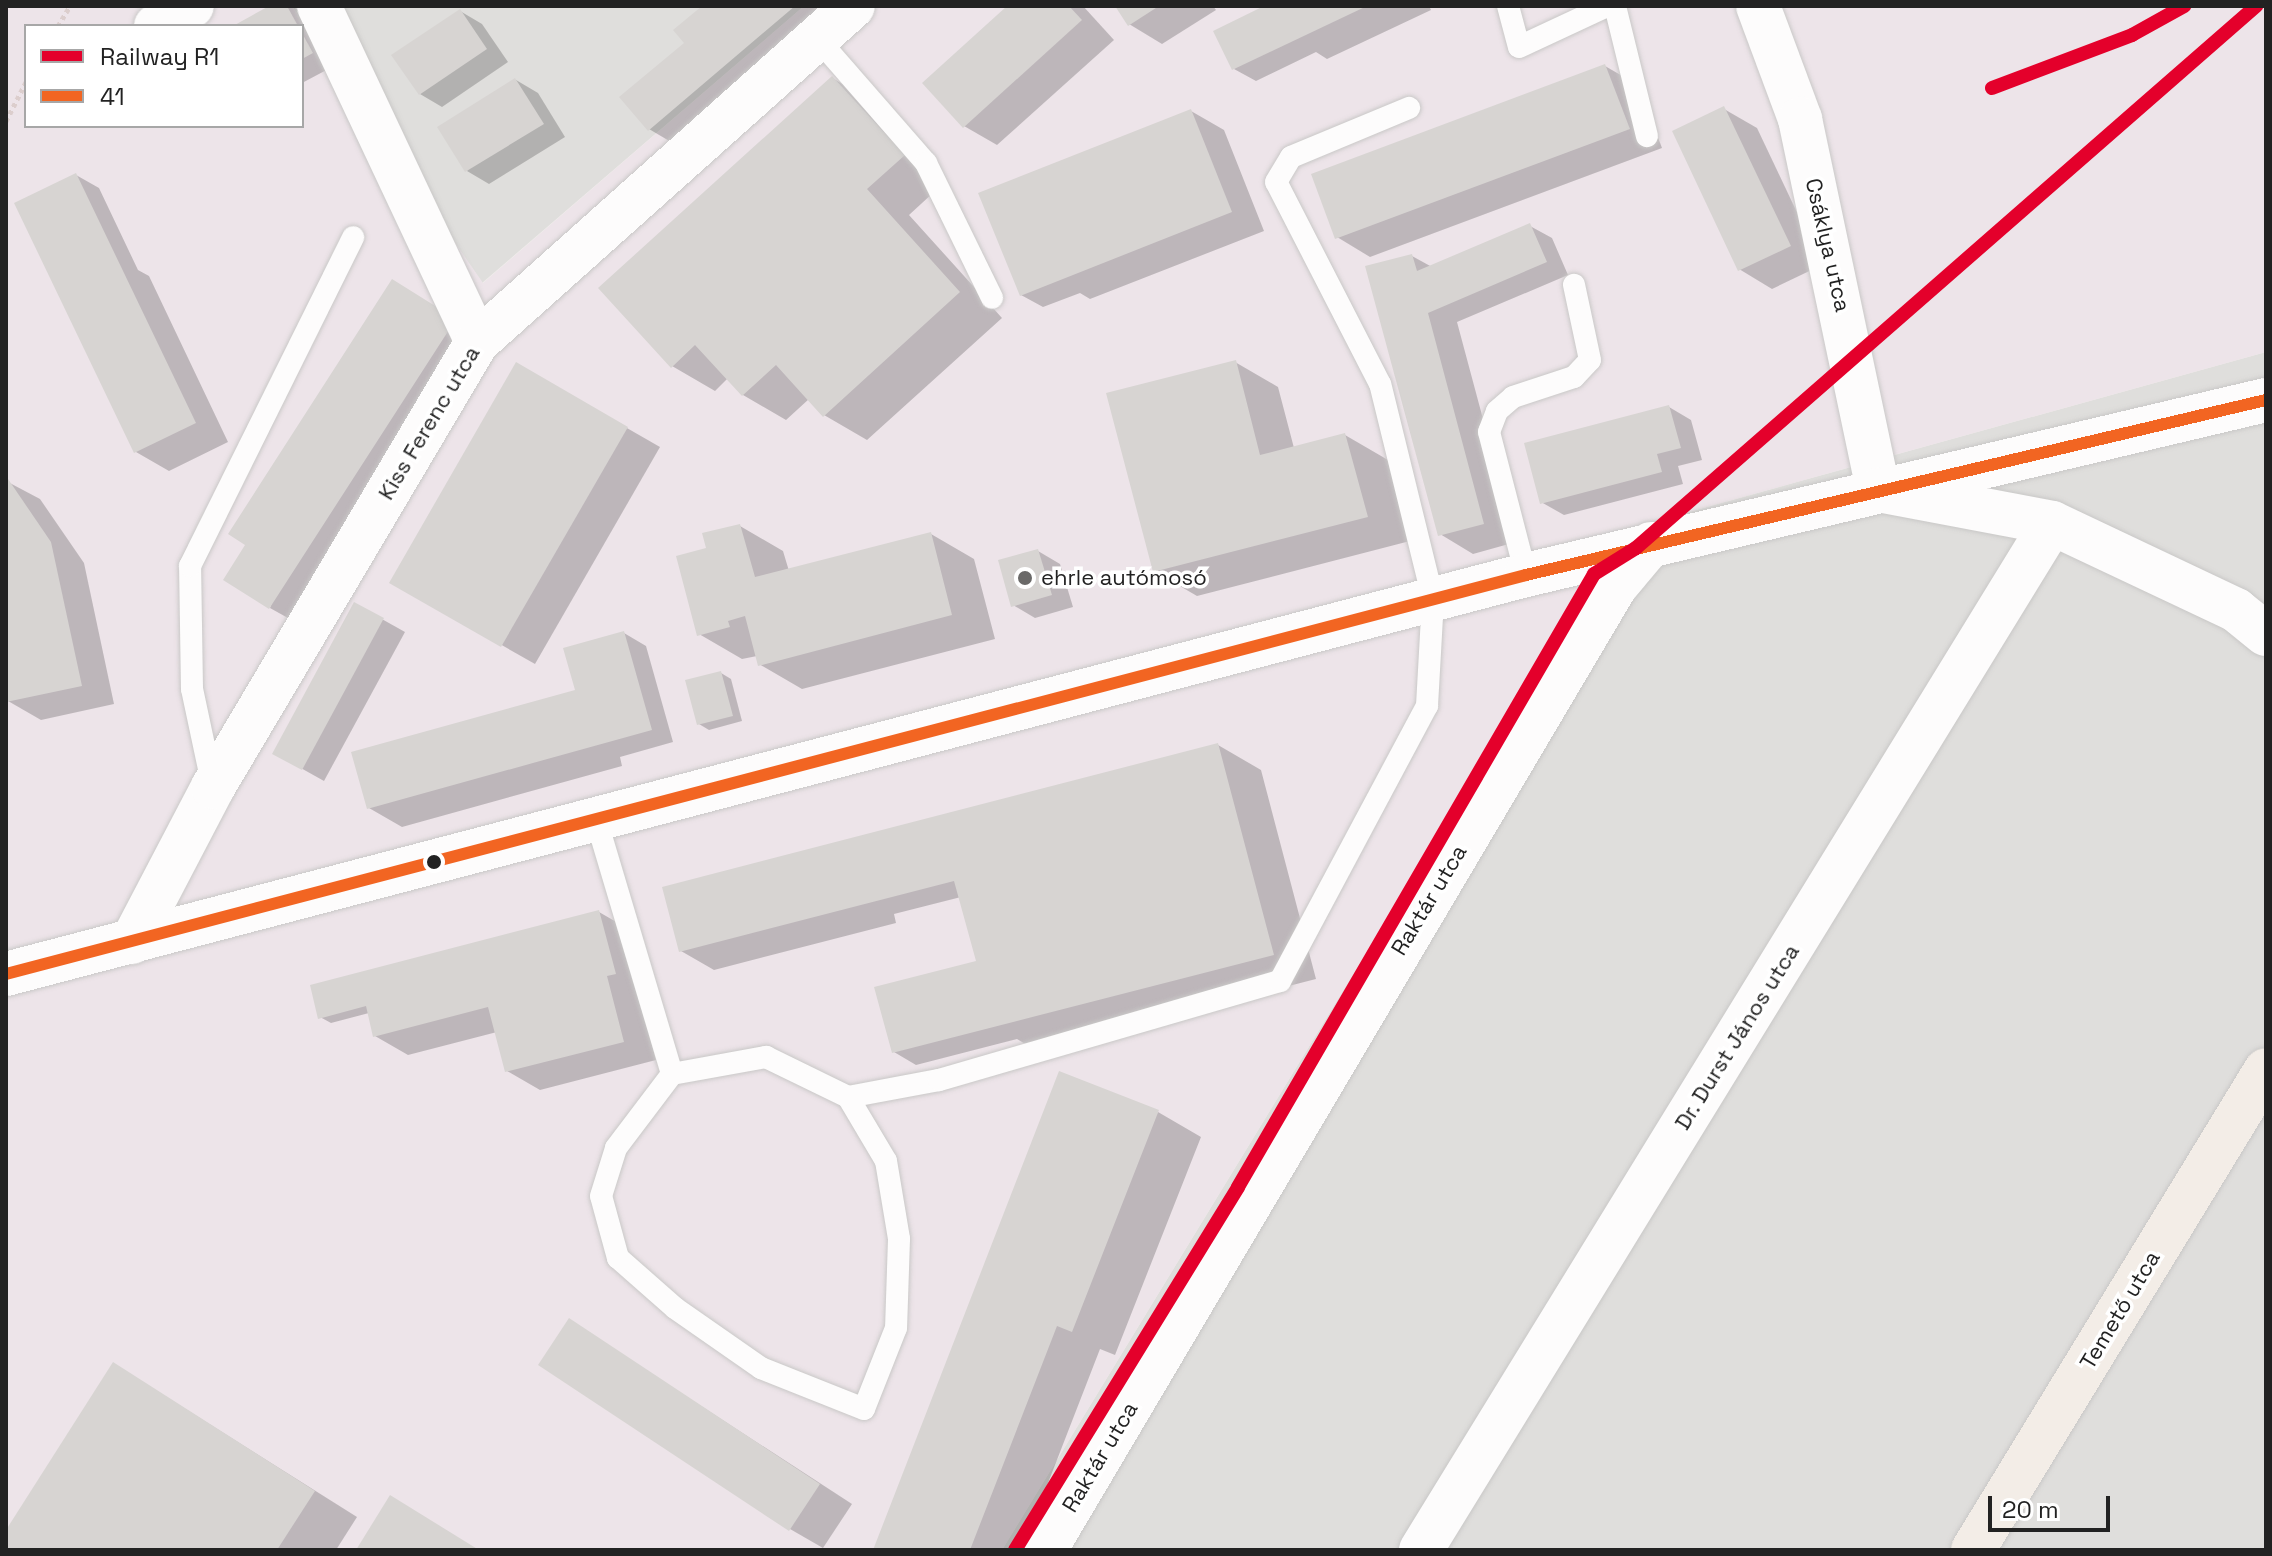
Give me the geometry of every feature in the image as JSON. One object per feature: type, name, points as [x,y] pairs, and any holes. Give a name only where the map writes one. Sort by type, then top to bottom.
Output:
[{"type":"main road","name":"Temető utca","points":[[1973,1550],[2266,1070]]},
{"type":"street","points":[[160,24],[192,6]]},
{"type":"street","points":[[319,6],[477,342]]},
{"type":"street","name":"Kiss Ferenc utca","points":[[132,942],[213,787],[477,342],[853,6]]},
{"type":"street","name":"Csáklya utca","points":[[1758,6],[1800,119],[1878,490]]},
{"type":"street","points":[[6,974],[1526,575],[2256,398]]},
{"type":"street","points":[[1878,490],[2052,523],[2236,610],[2266,634]]},
{"type":"street","name":"Dr. Durst János utca","points":[[1421,1550],[2052,523]]},
{"type":"street","name":"Raktár utca","points":[[1045,1550],[1615,587],[1651,544]]},
{"type":"lane","points":[[1508,6],[1519,47],[1607,6]]},
{"type":"lane","points":[[1615,6],[1647,136]]},
{"type":"lane","points":[[817,38],[926,163],[992,298]]},
{"type":"lane","points":[[848,1097],[939,1080],[1280,981],[1427,706],[1433,599],[1380,384],[1276,182],[1291,157],[1409,108]]},
{"type":"lane","points":[[213,787],[192,689],[190,566],[353,237]]},
{"type":"lane","points":[[1526,575],[1489,432],[1497,411],[1513,397],[1574,377],[1590,360],[1574,285]]},
{"type":"lane","points":[[596,819],[672,1074]]},
{"type":"lane","points":[[766,1057],[848,1097],[886,1161],[899,1239],[896,1328],[864,1409],[761,1368],[675,1308],[618,1258],[601,1196],[616,1148],[672,1074],[766,1057]]},
{"type":"path","points":[[59,24],[70,6]]},
{"type":"path","points":[[6,121],[24,86]]},
{"type":"shaded area","points":[[6,6],[292,6],[483,283],[804,6],[2266,6],[2266,352],[1624,530],[1002,1550],[6,1550]]},
{"type":"shaded area","points":[[292,6],[804,6],[482,283]]},
{"type":"shaded area","points":[[2266,352],[2266,1550],[1002,1550],[1624,530]]},
{"type":"building","points":[[269,6],[287,6],[297,24],[237,24]]},
{"type":"building","points":[[702,6],[795,6],[648,131],[619,97],[684,43],[673,30]]},
{"type":"building","points":[[1007,6],[1069,6],[1082,20],[963,128],[922,83]]},
{"type":"building","points":[[1115,6],[1159,6],[1128,26]]},
{"type":"building","points":[[1264,6],[1367,6],[1232,70],[1213,31]]},
{"type":"building","points":[[460,9],[487,49],[419,95],[391,55]]},
{"type":"building","points":[[304,37],[313,53],[304,58]]},
{"type":"building","points":[[1605,64],[1630,129],[1335,239],[1311,174]]},
{"type":"building","points":[[832,76],[905,155],[867,189],[960,292],[823,417],[776,365],[742,396],[695,345],[671,368],[598,288]]},
{"type":"building","points":[[515,78],[544,124],[465,172],[437,127]]},
{"type":"building","points":[[1724,106],[1791,246],[1738,271],[1672,131]]},
{"type":"building","points":[[1191,109],[1232,212],[1020,296],[978,193]]},
{"type":"building","points":[[76,173],[196,423],[134,453],[14,203]]},
{"type":"building","points":[[1530,223],[1547,262],[1428,313],[1484,524],[1438,536],[1365,266],[1412,254],[1417,271]]},
{"type":"building","points":[[392,279],[456,319],[269,609],[223,580],[245,545],[228,534]]},
{"type":"building","points":[[1236,360],[1260,455],[1345,433],[1368,517],[1153,572],[1106,393]]},
{"type":"building","points":[[516,362],[628,427],[501,647],[389,583]]},
{"type":"building","points":[[1669,405],[1681,448],[1657,454],[1662,472],[1540,504],[1524,443]]},
{"type":"building","points":[[6,476],[51,542],[82,686],[6,702]]},
{"type":"building","points":[[740,524],[755,577],[931,532],[952,615],[758,666],[745,616],[728,621],[730,627],[697,636],[676,556],[706,548],[702,533]]},
{"type":"building","name":"ehrle autómosó","points":[[1038,549],[1052,595],[1011,607],[998,560]]},
{"type":"building","points":[[354,602],[384,618],[302,770],[272,754]]},
{"type":"building","points":[[624,631],[652,730],[367,809],[351,752],[575,690],[563,648]]},
{"type":"building","points":[[721,671],[733,716],[697,725],[685,680]]},
{"type":"building","points":[[1218,743],[1274,955],[892,1053],[874,987],[976,961],[954,881],[679,952],[662,887]]},
{"type":"building","points":[[599,910],[616,974],[607,976],[624,1042],[505,1072],[488,1007],[373,1037],[366,1006],[318,1019],[310,985]]},
{"type":"building","points":[[1059,1071],[1159,1110],[1072,1332],[1057,1326],[970,1550],[873,1550]]},
{"type":"building","points":[[569,1318],[820,1484],[789,1531],[538,1365]]},
{"type":"building","points":[[113,1362],[315,1491],[277,1550],[6,1550],[6,1530]]},
{"type":"building","points":[[390,1495],[479,1550],[356,1550]]},
{"type":"rail line","name":"R1","points":[[1992,88],[2132,35],[2184,6]]},
{"type":"rail line","name":"R1","points":[[1015,1550],[1238,1187],[1594,574],[1636,548],[2256,6]]},
{"type":"transit line","name":"41","points":[[6,974],[1526,575],[2266,400]]},
{"type":"place","name":"ehrle autómosó","points":[[1025,578]]}]
